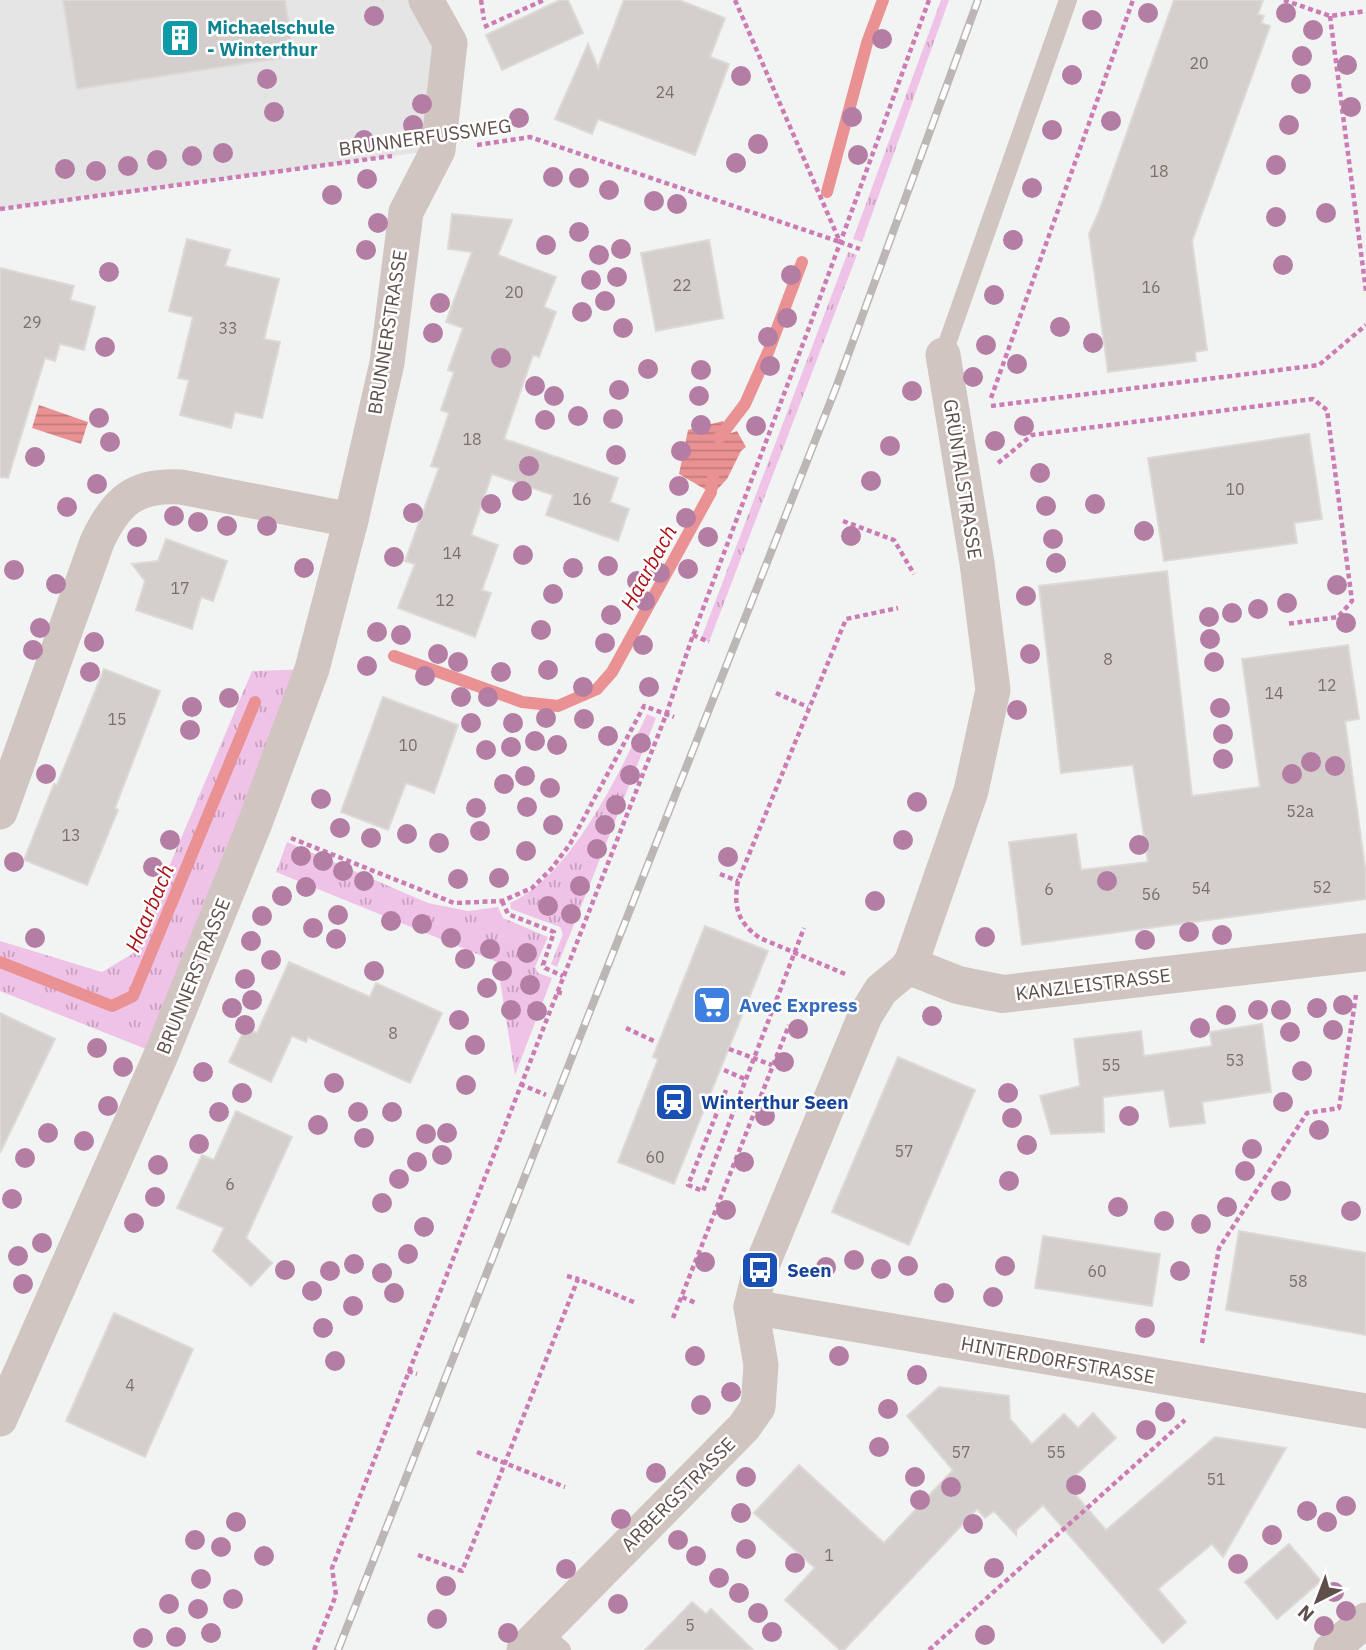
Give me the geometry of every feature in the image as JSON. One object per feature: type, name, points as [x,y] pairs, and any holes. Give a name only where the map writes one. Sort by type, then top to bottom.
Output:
[{"type":"street","points":[[426,0],[450,43],[438,150]]},
{"type":"street","name":"BRUNNERSTRASSE","points":[[0,1419],[162,1055],[313,669],[387,363],[406,212],[438,150]]},
{"type":"street","name":"GRÜNTALSTRASSE","points":[[910,966],[971,792],[993,690],[943,355]]},
{"type":"street","points":[[0,812],[97,542],[108,518],[125,501],[143,490],[159,486],[351,520]]},
{"type":"street","points":[[751,1307],[760,1270],[864,1016],[881,990],[910,966]]},
{"type":"street","name":"KANZLEISTRASSE","points":[[910,966],[958,985],[1003,994],[1361,970]]},
{"type":"street","name":"HINTERDORFSTRASSE","points":[[751,1307],[1366,1411]]},
{"type":"street","name":"ARBERGSTRASSE","points":[[543,1644],[744,1427],[758,1407],[761,1364],[751,1307]]},
{"type":"street","points":[[1331,1650],[1366,1620]]},
{"type":"lane","name":"GRÜNTALSTRASSE","points":[[943,355],[1068,0]]},
{"type":"path","points":[[481,0],[485,27]]},
{"type":"path","points":[[450,43],[544,0]]},
{"type":"path","points":[[735,0],[840,242]]},
{"type":"path","points":[[314,1650],[336,1595],[332,1568],[666,715],[693,635],[929,0]]},
{"type":"path","points":[[1133,0],[988,406],[1319,365],[1366,325]]},
{"type":"path","points":[[1284,0],[1330,16],[1366,11]]},
{"type":"path","points":[[1330,16],[1366,292]]},
{"type":"path","name":"BRUNNERFUSSWEG","points":[[0,209],[530,137],[860,249]]},
{"type":"path","points":[[962,474],[992,469],[1032,435],[1313,399],[1327,410],[1352,601],[1338,617],[1286,624]]},
{"type":"path","points":[[843,521],[894,540],[914,574]]},
{"type":"path","points":[[881,990],[760,938],[748,930],[738,915],[735,897],[738,881],[846,619],[898,608]]},
{"type":"path","points":[[693,635],[709,642]]},
{"type":"path","points":[[776,693],[808,707]]},
{"type":"path","points":[[255,823],[454,903],[502,901],[532,887],[570,845],[644,706],[674,718]]},
{"type":"path","points":[[720,874],[738,881]]},
{"type":"path","points":[[502,901],[508,914],[554,932],[543,965],[563,976]]},
{"type":"path","points":[[726,1090],[688,1185],[703,1191],[804,928]]},
{"type":"path","points":[[929,1650],[1185,1420],[1219,1248],[1307,1113],[1339,1108],[1361,970]]},
{"type":"path","points":[[557,992],[565,994]]},
{"type":"path","points":[[673,1318],[789,1025]]},
{"type":"path","points":[[626,1028],[656,1042]]},
{"type":"path","points":[[729,1049],[772,1065]]},
{"type":"path","points":[[723,1070],[747,1080]]},
{"type":"path","points":[[520,1084],[547,1094]]},
{"type":"path","points":[[567,1276],[636,1303]]},
{"type":"path","points":[[418,1555],[462,1572],[578,1279]]},
{"type":"path","points":[[682,1297],[696,1303]]},
{"type":"path","points":[[408,1371],[417,1374]]},
{"type":"path","points":[[477,1452],[565,1487]]},
{"type":"shaded area","points":[[0,0],[426,0],[450,43],[438,150],[0,209]]},
{"type":"shaded area","points":[[39,405],[88,422],[81,444],[32,428]]},
{"type":"shaded area","points":[[723,421],[731,433],[737,431],[746,447],[741,451],[727,479],[713,494],[679,474],[688,430]]},
{"type":"green space","points":[[941,0],[949,0],[862,242],[853,239]]},
{"type":"green space","points":[[848,252],[857,255],[709,642],[701,639]]},
{"type":"green space","points":[[312,669],[161,1055],[0,991],[0,941],[102,972],[132,954],[252,671]]},
{"type":"green space","points":[[647,714],[656,718],[557,967],[551,964],[563,934],[560,927],[511,909],[510,903],[532,890],[573,847],[608,793]]},
{"type":"green space","points":[[287,842],[428,903],[468,911],[498,907],[503,918],[548,937],[535,967],[538,973],[552,978],[515,1075],[497,962],[276,872]]},
{"type":"building","name":"Michaelschule - Winterthur","points":[[63,0],[285,0],[294,56],[77,89]]},
{"type":"building","points":[[560,0],[568,0],[583,33],[502,70],[486,35]]},
{"type":"building","points":[[624,0],[679,0],[725,18],[710,57],[729,64],[695,155],[598,119],[592,134],[555,119],[588,44],[598,68]]},
{"type":"building","points":[[1174,0],[1263,0],[1258,14],[1264,16],[1261,23],[1270,26],[1192,241],[1207,350],[1195,352],[1196,361],[1108,372],[1089,234]]},
{"type":"building","points":[[452,214],[512,220],[498,255],[556,277],[544,307],[556,312],[539,357],[533,355],[504,439],[618,478],[610,502],[629,509],[618,541],[546,515],[553,495],[492,474],[471,535],[498,545],[482,590],[491,593],[475,637],[398,608],[415,564],[405,561],[439,468],[431,466],[449,413],[441,410],[454,372],[448,370],[463,328],[446,322],[472,252],[448,249]]},
{"type":"building","points":[[187,239],[230,250],[225,266],[279,279],[264,339],[280,342],[262,418],[235,412],[231,428],[180,415],[189,380],[178,378],[193,317],[169,311]]},
{"type":"building","points":[[709,240],[723,318],[656,331],[641,253]]},
{"type":"building","points":[[0,268],[74,286],[70,300],[95,307],[84,350],[60,344],[55,361],[45,358],[8,478],[0,477]]},
{"type":"building","points":[[1309,434],[1322,519],[1294,523],[1297,543],[1164,561],[1148,458]]},
{"type":"building","points":[[166,539],[227,561],[213,601],[201,597],[192,629],[136,610],[145,581],[132,564],[158,561]]},
{"type":"building","points":[[1167,571],[1192,796],[1260,787],[1242,659],[1348,645],[1359,719],[1345,721],[1366,875],[1366,899],[1022,945],[1009,842],[1076,834],[1081,870],[1148,862],[1133,765],[1061,773],[1039,586]]},
{"type":"building","points":[[104,669],[160,691],[115,808],[118,810],[87,885],[24,860]]},
{"type":"building","points":[[383,697],[458,725],[434,793],[406,783],[388,830],[341,812]]},
{"type":"building","points":[[705,926],[768,951],[674,1184],[618,1162],[658,1059],[653,1057]]},
{"type":"building","points":[[289,962],[370,997],[376,983],[442,1013],[410,1083],[308,1037],[306,1042],[292,1036],[271,1082],[229,1062],[245,1028],[257,1033]]},
{"type":"building","points":[[0,1013],[55,1039],[0,1153]]},
{"type":"building","points":[[1262,1024],[1271,1092],[1202,1102],[1205,1123],[1170,1127],[1164,1090],[1103,1097],[1104,1132],[1051,1134],[1040,1096],[1080,1086],[1074,1039],[1141,1031],[1144,1056],[1212,1046],[1210,1032]]},
{"type":"building","points":[[898,1057],[975,1090],[909,1245],[832,1212]]},
{"type":"building","points":[[236,1111],[292,1137],[246,1238],[272,1263],[251,1286],[213,1251],[224,1228],[177,1208],[202,1155],[214,1160]]},
{"type":"building","points":[[1239,1231],[1366,1253],[1366,1335],[1226,1310]]},
{"type":"building","points":[[1043,1236],[1160,1254],[1152,1306],[1035,1288]]},
{"type":"building","points":[[114,1313],[193,1349],[145,1457],[66,1421]]},
{"type":"building","points":[[939,1387],[1009,1396],[1010,1419],[1032,1444],[1064,1414],[1078,1428],[1093,1413],[1116,1438],[1066,1484],[1106,1530],[1215,1437],[1286,1448],[1223,1557],[1212,1544],[1158,1589],[1186,1622],[1163,1643],[1043,1505],[1016,1530],[1016,1535],[994,1511],[985,1518],[977,1509],[844,1650],[840,1650],[785,1600],[815,1568],[754,1513],[799,1465],[884,1543],[953,1470],[907,1416]]},
{"type":"building","points":[[1289,1544],[1321,1581],[1277,1619],[1245,1582]]},
{"type":"building","points":[[692,1602],[706,1614],[711,1609],[753,1650],[645,1650]]},
{"type":"waterway","name":"Haarbach","points":[[827,192],[867,43],[883,0]]},
{"type":"waterway","name":"Haarbach","points":[[719,438],[745,404],[769,350],[802,262]]},
{"type":"waterway","name":"Haarbach","points":[[394,656],[522,702],[558,706],[597,689],[612,672],[711,492],[713,477]]},
{"type":"waterway","name":"Haarbach","points":[[0,962],[112,1006],[133,996],[255,702]]},
{"type":"railway","points":[[338,1650],[837,385],[978,0]]},
{"type":"place","name":"Michaelschule - Winterthur","points":[[180,38]]},
{"type":"place","name":"Avec Express","points":[[712,1005]]},
{"type":"place","name":"Winterthur Seen","points":[[674,1102]]},
{"type":"place","name":"Seen","points":[[760,1270]]}]
